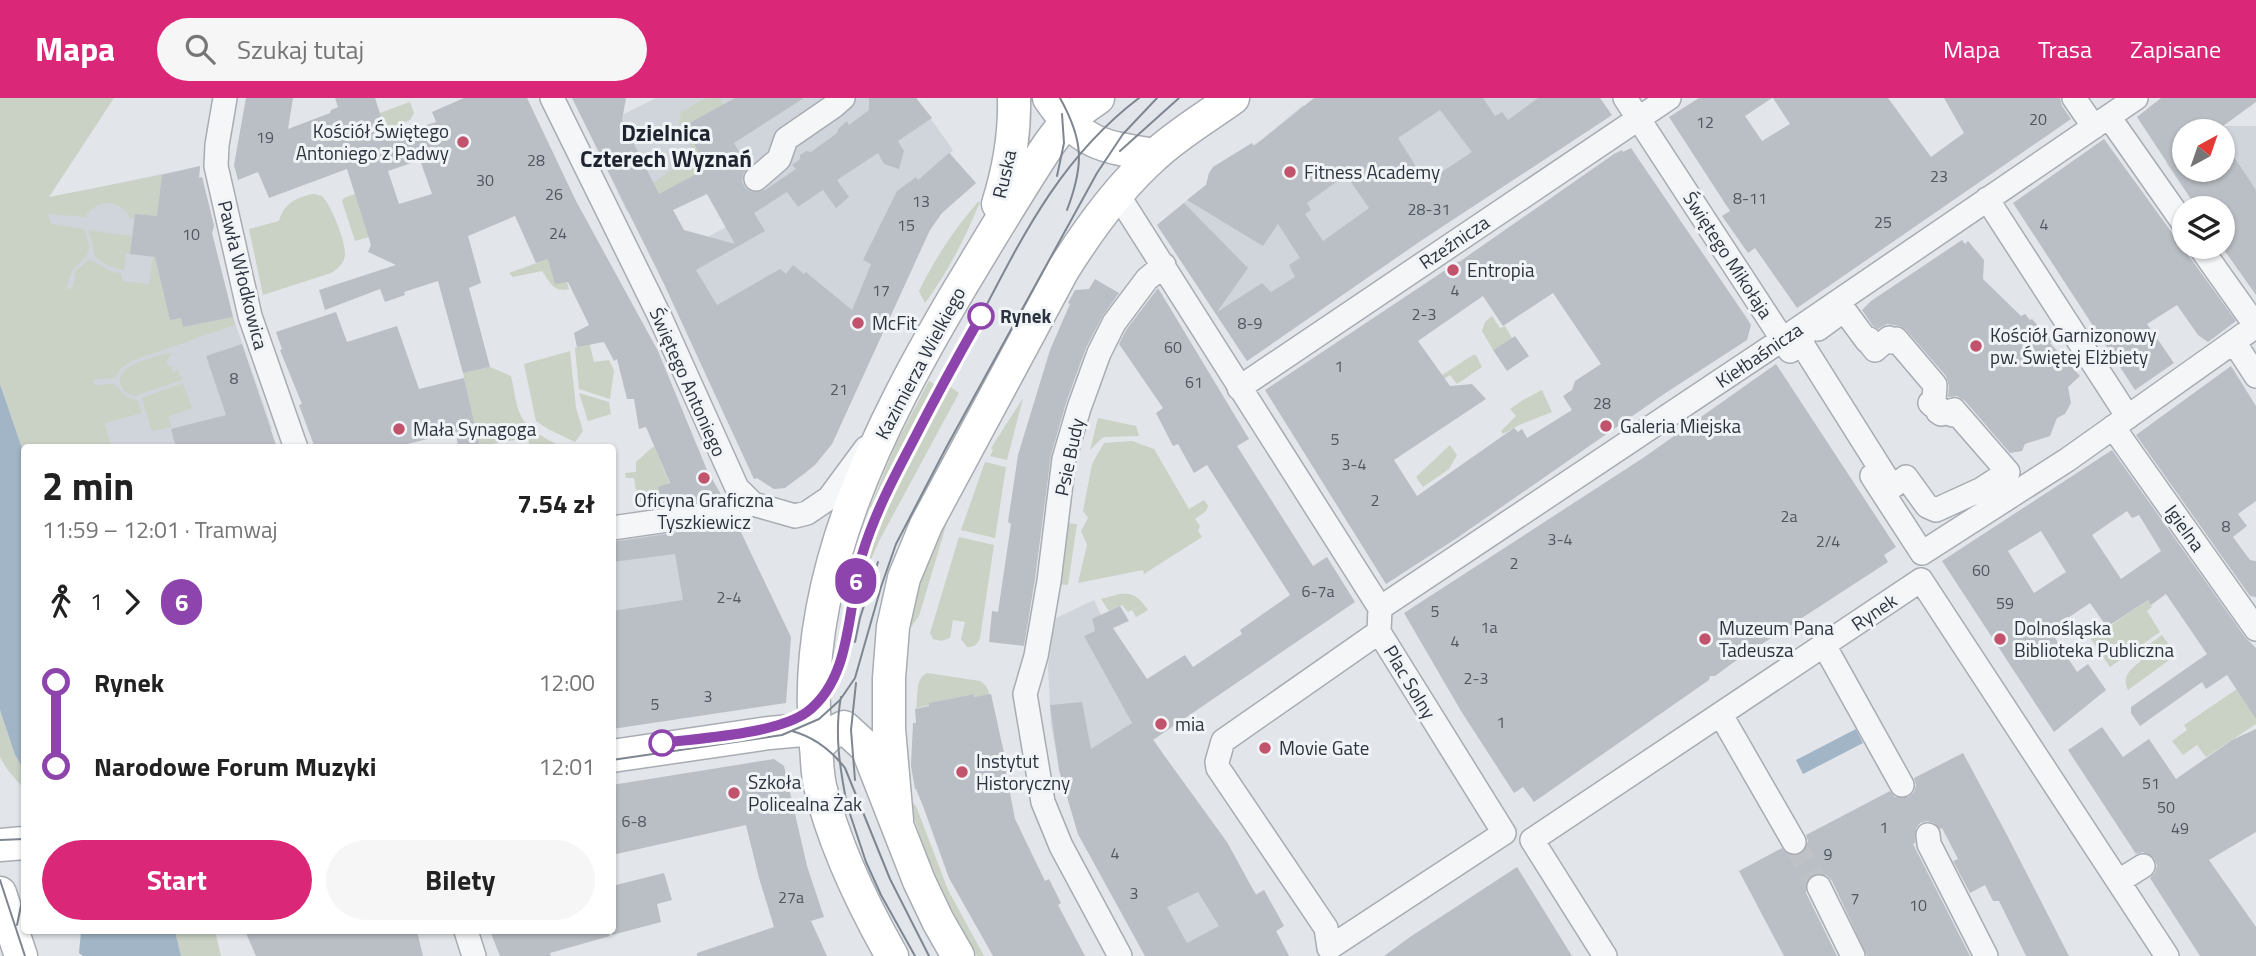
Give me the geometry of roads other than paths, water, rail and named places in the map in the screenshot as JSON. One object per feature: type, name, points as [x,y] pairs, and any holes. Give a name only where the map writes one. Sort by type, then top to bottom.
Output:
[{"type":"main road","name":"Ruska","points":[[983,249],[1007,175],[1014,131],[1014,98]]},
{"type":"main road","name":"Kazimierza Wielkiego","points":[[892,956],[868,914],[831,823],[820,787],[813,692],[816,647],[828,581],[850,510],[885,423],[931,338],[1031,170],[1058,109],[1098,98]]},
{"type":"main road","points":[[897,820],[889,729],[893,627],[904,578],[926,525],[1063,271],[1092,227],[1155,155],[1233,98]]},
{"type":"main road","points":[[1058,109],[1079,134],[1096,143],[1109,148],[1155,155]]},
{"type":"main road","points":[[616,755],[769,733],[822,739],[837,729],[844,727],[850,730],[867,748],[920,883],[958,956]]},
{"type":"main road","points":[[0,845],[21,843]]},
{"type":"main road","points":[[0,893],[20,956]]},
{"type":"street","name":"Pawła Włodkowica","points":[[225,98],[216,166],[250,316],[295,444]]},
{"type":"street","name":"Świętego Antoniego","points":[[552,98],[660,317],[737,488],[752,504]]},
{"type":"street","points":[[755,179],[779,159],[786,139],[843,98]]},
{"type":"street","name":"Świętego Mikołaja","points":[[1625,98],[1922,553]]},
{"type":"street","name":"Rzeźnicza","points":[[1240,388],[1669,98]]},
{"type":"street","points":[[2074,98],[2101,122],[2172,209]]},
{"type":"street","name":"Kiełbaśnicza","points":[[1380,608],[1785,342],[1987,199],[2136,98]]},
{"type":"street","points":[[1118,195],[1380,608],[1379,632]]},
{"type":"street","name":"Igielna","points":[[1987,199],[2116,425],[2253,617]]},
{"type":"street","points":[[2167,956],[1921,580],[1922,553],[2019,492],[2256,326],[2209,259]]},
{"type":"street","name":"Psie Budy","points":[[1120,956],[1061,846],[1043,802],[1025,694],[1036,656],[1064,459],[1079,408],[1099,353],[1114,323],[1143,285],[1164,265]]},
{"type":"street","points":[[1844,310],[1875,350],[1889,338],[1892,342],[1896,339],[1935,385],[1934,401],[1930,403],[1940,409],[1938,412],[1941,414],[1942,411],[1953,415],[1951,411],[1954,410],[2008,472],[1982,489],[1936,510],[1927,506],[1906,477],[1892,487],[1802,344],[1804,334],[1810,327],[1818,329],[1844,310]]},
{"type":"street","points":[[2234,342],[2256,376]]},
{"type":"street","points":[[616,527],[730,511],[752,504],[795,516],[815,509],[829,498],[885,423]]},
{"type":"street","name":"Rynek","points":[[1532,840],[1921,580]]},
{"type":"street","name":"Plac Solny","points":[[1379,632],[1504,833],[1328,952],[1326,928],[1218,768],[1223,741],[1379,632]]},
{"type":"street","points":[[1824,645],[1902,785]]},
{"type":"street","points":[[1721,715],[1794,842]]},
{"type":"street","points":[[1504,833],[1532,840],[1605,956]]},
{"type":"street","points":[[1928,835],[1929,844],[1986,956]]},
{"type":"street","points":[[2119,881],[2143,866]]},
{"type":"street","points":[[1819,887],[1853,956]]},
{"type":"street","points":[[467,934],[474,956]]},
{"type":"water","points":[[0,384],[21,445],[21,765],[0,710]]},
{"type":"water","points":[[1856,729],[1863,743],[1803,774],[1796,760]]},
{"type":"water","points":[[81,934],[176,934],[181,956],[83,956],[79,953]]},
{"type":"tunnel","points":[[1794,842],[1819,887]]},
{"type":"tram line","points":[[1060,98],[1074,127],[1079,153],[1079,166],[1067,210]]},
{"type":"tram line","points":[[782,725],[805,713],[822,696],[835,676],[843,652],[863,552],[888,487],[1015,251],[1068,169],[1089,144],[1139,98]]},
{"type":"tram line","points":[[616,759],[782,735],[819,719],[840,700],[855,678],[896,544],[947,446],[1097,173],[1123,134],[1157,98]]},
{"type":"tram line","points":[[1120,151],[1179,98]]},
{"type":"tram line","points":[[1057,176],[1064,143],[1062,114]]},
{"type":"tram line","name":"6","points":[[662,743],[784,724],[805,713],[824,695],[836,673],[845,646],[861,559],[877,511],[954,362],[981,316]]},
{"type":"tram line","points":[[855,642],[878,562]]},
{"type":"tram line","points":[[855,780],[851,730],[856,683]]},
{"type":"tram line","points":[[841,697],[838,738],[847,805]]},
{"type":"tram line","points":[[792,731],[821,745],[845,768],[890,879],[929,956]]},
{"type":"tram line","points":[[844,796],[866,862],[915,956]]},
{"type":"tram line","points":[[0,840],[21,839]]},
{"type":"tram line","points":[[0,880],[25,956]]},
{"type":"tram line","points":[[17,925],[21,906]]},
{"type":"place","name":"Kościół Świętego Antoniego z Padwy","points":[[463,142]]},
{"type":"place","name":"Fitness Academy","points":[[1290,172]]},
{"type":"place","name":"Entropia","points":[[1453,270]]},
{"type":"place","name":"Rynek","points":[[981,316]]},
{"type":"place","name":"McFit","points":[[858,323]]},
{"type":"place","name":"Kościół Garnizonowy pw. Świętej Elżbiety","points":[[1976,346]]},
{"type":"place","name":"Galeria Miejska","points":[[1606,426]]},
{"type":"place","name":"Mała Synagoga","points":[[399,429]]},
{"type":"place","name":"Oficyna Graficzna Tyszkiewicz","points":[[704,478]]},
{"type":"place","name":"Muzeum Pana Tadeusza","points":[[1705,639]]},
{"type":"place","name":"Dolnośląska Biblioteka Publiczna","points":[[2000,639]]},
{"type":"place","name":"mia","points":[[1161,724]]},
{"type":"place","name":"Movie Gate","points":[[1265,748]]},
{"type":"place","name":"Instytut Historyczny","points":[[962,772]]},
{"type":"place","name":"Szkoła Policealna Żak","points":[[734,793]]},
{"type":"district","name":"Dzielnica Czterech Wyznań","points":[[666,146]]}]
